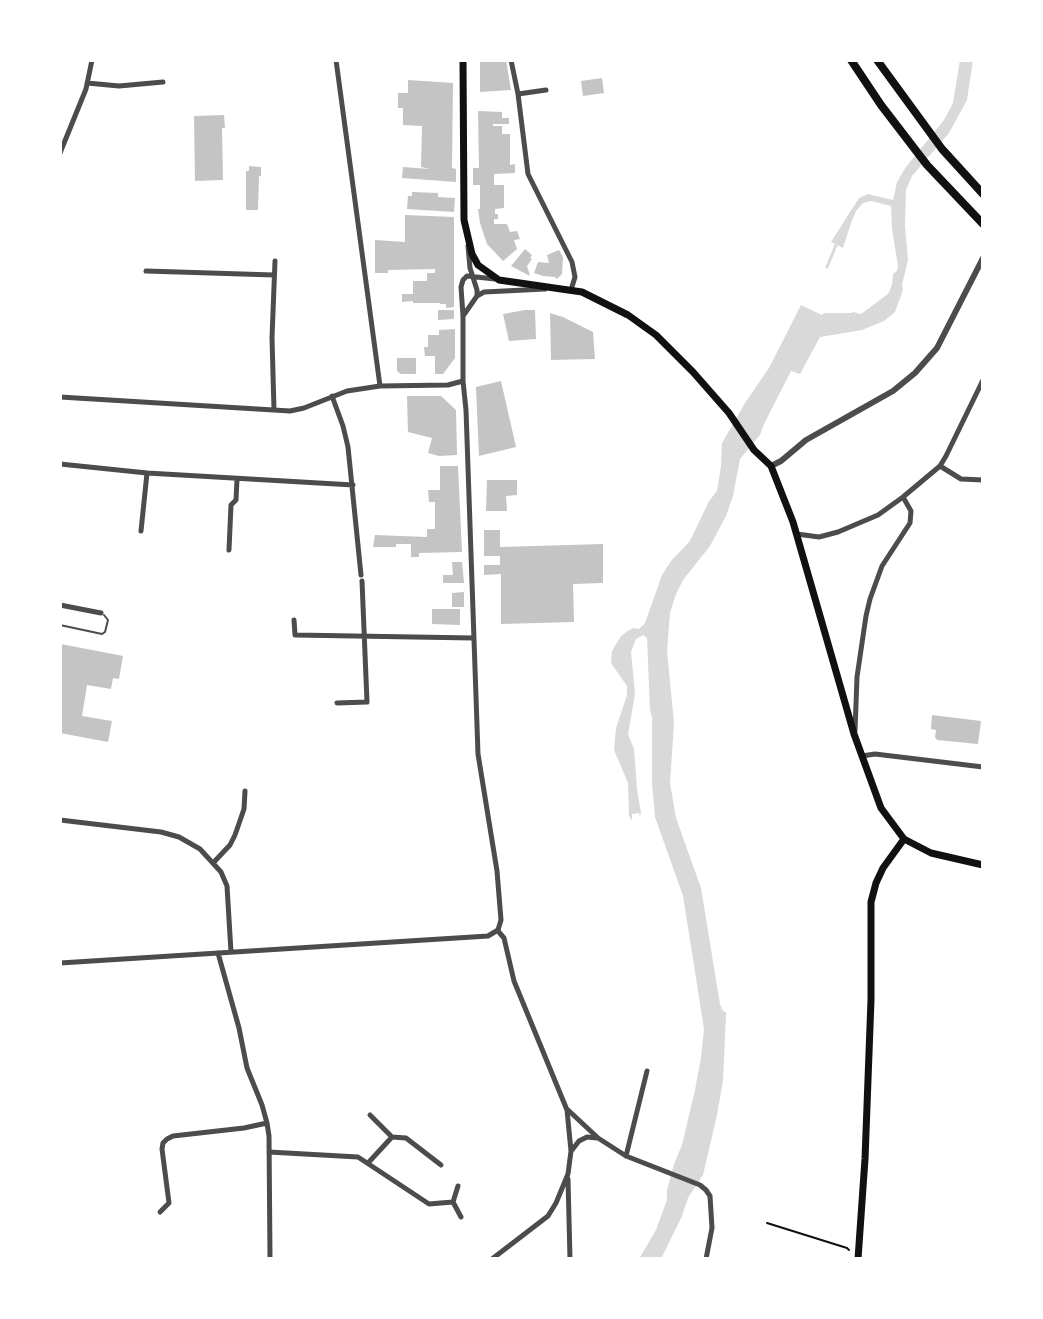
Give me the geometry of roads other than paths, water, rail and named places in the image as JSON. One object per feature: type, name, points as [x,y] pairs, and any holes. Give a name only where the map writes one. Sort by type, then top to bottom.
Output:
[{"type":"highway","points":[[851,60],[927,165],[983,224]]},
{"type":"highway","points":[[877,60],[942,149],[983,194]]},
{"type":"main road","points":[[463,60],[464,220],[478,265],[499,280],[582,292],[608,304],[655,335],[729,413],[754,450],[771,466],[796,534],[854,734],[881,808],[904,839],[931,853],[983,865]]},
{"type":"main road","points":[[855,1256],[865,1159],[871,902],[883,868],[904,839]]},
{"type":"street","points":[[60,153],[87,83],[92,60]]},
{"type":"street","points":[[336,60],[380,386]]},
{"type":"street","points":[[511,60],[528,174],[572,262],[575,277],[571,290]]},
{"type":"street","points":[[87,83],[119,86],[163,82]]},
{"type":"street","points":[[518,94],[546,90]]},
{"type":"street","points":[[468,240],[468,256],[477,296]]},
{"type":"street","points":[[771,466],[806,440],[905,382],[937,348],[983,258]]},
{"type":"street","points":[[274,410],[272,338],[275,261]]},
{"type":"street","points":[[146,271],[274,275]]},
{"type":"street","points":[[60,963],[488,936],[498,930],[501,920],[497,871],[478,754],[461,287],[467,276],[499,280]]},
{"type":"street","points":[[463,316],[477,296],[492,291],[561,289]]},
{"type":"street","points":[[796,534],[819,537],[838,532],[878,515],[903,497],[940,466],[983,380]]},
{"type":"street","points":[[60,397],[290,411],[347,391],[380,386],[448,385],[463,381]]},
{"type":"street","points":[[332,396],[346,436],[353,485],[362,578],[367,702],[337,703]]},
{"type":"street","points":[[60,464],[147,473],[353,485]]},
{"type":"street","points":[[940,466],[961,479],[983,480]]},
{"type":"street","points":[[141,531],[147,473]]},
{"type":"street","points":[[229,550],[231,505],[237,495],[237,479]]},
{"type":"street","points":[[854,734],[857,677],[870,599],[882,566],[910,523],[911,511],[903,497]]},
{"type":"street","points":[[60,605],[101,613]]},
{"type":"street","points":[[294,620],[295,635],[473,638]]},
{"type":"street","points":[[862,756],[875,754],[983,767]]},
{"type":"street","points":[[214,862],[235,835],[244,809],[245,791]]},
{"type":"street","points":[[60,820],[170,834],[200,849],[214,862],[227,886],[231,952]]},
{"type":"street","points":[[498,930],[504,938],[514,981],[567,1110],[571,1151],[568,1174],[570,1259]]},
{"type":"street","points":[[218,953],[247,1068],[267,1123],[270,1259]]},
{"type":"street","points":[[626,1156],[647,1071]]},
{"type":"street","points":[[567,1110],[598,1138],[626,1156],[706,1190],[710,1196],[712,1228],[706,1259]]},
{"type":"street","points":[[370,1115],[392,1137],[406,1138],[441,1165]]},
{"type":"street","points":[[160,1212],[169,1203],[162,1149],[167,1139],[267,1123]]},
{"type":"street","points":[[368,1163],[392,1137]]},
{"type":"street","points":[[571,1151],[587,1137],[598,1138]]},
{"type":"street","points":[[269,1152],[358,1157],[429,1204],[453,1202]]},
{"type":"street","points":[[492,1259],[548,1216],[568,1174]]},
{"type":"street","points":[[458,1186],[453,1202],[461,1217]]},
{"type":"lane","points":[[60,625],[102,634],[108,620],[101,613]]},
{"type":"waterway","points":[[827,267],[836,245]]}]
